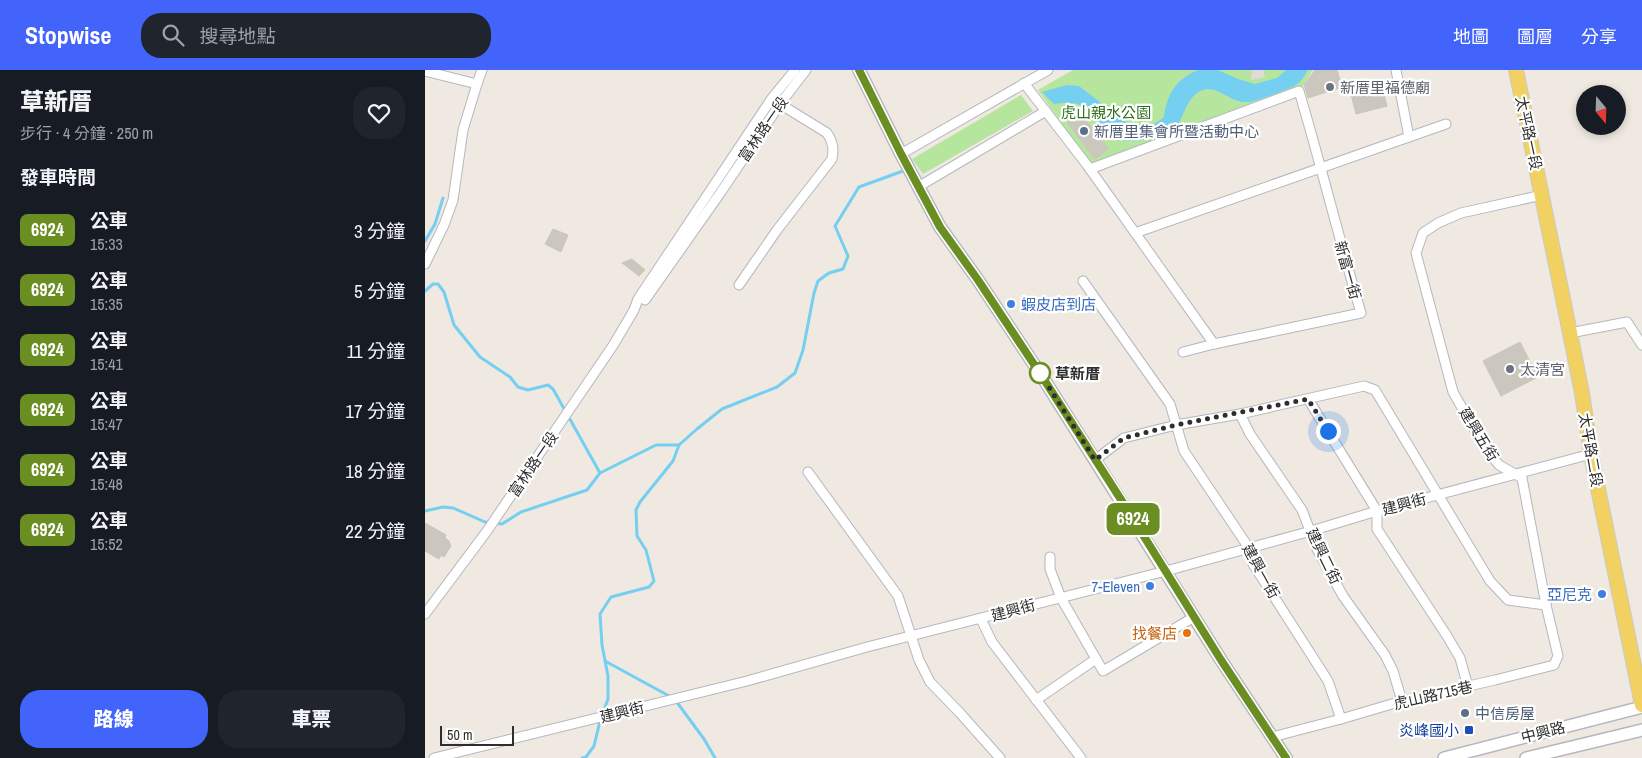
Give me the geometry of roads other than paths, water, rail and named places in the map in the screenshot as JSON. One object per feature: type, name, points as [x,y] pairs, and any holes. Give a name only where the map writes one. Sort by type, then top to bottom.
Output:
[{"type":"main road","name":"太平路一段","points":[[1516,70],[1542,195]]},
{"type":"main road","name":"太平路二段","points":[[1542,195],[1582,393],[1591,454],[1642,706]]},
{"type":"street","points":[[425,264],[444,225],[453,200],[463,130],[482,70]]},
{"type":"street","name":"富林路一段","points":[[425,614],[487,531],[614,344],[649,282],[772,98],[795,70]]},
{"type":"street","name":"富林路一段","points":[[634,310],[644,301],[805,70]]},
{"type":"street","points":[[859,70],[940,227],[1027,353],[1194,617],[1286,758]]},
{"type":"street","points":[[901,154],[1048,70]]},
{"type":"street","points":[[1396,70],[1409,137]]},
{"type":"street","points":[[425,71],[477,84]]},
{"type":"street","points":[[1024,83],[1090,169],[1214,344],[1183,352]]},
{"type":"street","name":"新富一街","points":[[1090,169],[1299,92],[1361,313],[1214,344]]},
{"type":"street","points":[[739,285],[777,230],[832,159],[834,150],[832,140],[827,133],[780,104]]},
{"type":"street","points":[[918,187],[1046,111]]},
{"type":"street","points":[[1135,233],[1446,124]]},
{"type":"street","name":"建興五街","points":[[1517,475],[1499,465],[1484,446],[1453,392],[1416,253],[1423,232],[1438,223],[1461,213],[1542,195]]},
{"type":"street","name":"建興一街","points":[[1083,281],[1170,404],[1184,451],[1249,548],[1253,564],[1329,681],[1341,719]]},
{"type":"street","points":[[1570,333],[1627,322],[1642,345]]},
{"type":"street","points":[[1095,460],[1124,438],[1176,425],[1240,414],[1364,386],[1375,390],[1490,581],[1508,600],[1546,605],[1522,478],[1517,475]]},
{"type":"street","points":[[1308,399],[1377,511],[1377,529],[1460,658],[1468,686]]},
{"type":"street","name":"建興二街","points":[[1240,414],[1251,434],[1302,510],[1317,549],[1343,596],[1389,663],[1402,701]]},
{"type":"street","name":"建興街","points":[[433,758],[670,700],[910,636],[1166,571],[1377,511],[1591,454]]},
{"type":"street","points":[[808,472],[898,596],[910,636],[930,682],[1000,758]]},
{"type":"street","points":[[1050,557],[1050,569],[1061,598],[1103,671],[1194,617]]},
{"type":"street","name":"虎山路715巷","points":[[1272,737],[1402,701],[1554,665],[1558,656],[1546,605]]},
{"type":"street","points":[[981,619],[992,642],[1081,758]]},
{"type":"street","points":[[1036,700],[1096,659]]},
{"type":"street","name":"中興路","points":[[1444,758],[1642,706]]},
{"type":"street","name":"中興路","points":[[1526,758],[1642,730]]},
{"type":"water","points":[[1198,70],[1218,70],[1255,84],[1277,78],[1286,70],[1308,70],[1296,85],[1250,102],[1238,101],[1218,91],[1203,90],[1190,100],[1177,126],[1173,130],[1153,138],[1133,141],[1120,139],[1108,132],[1089,111],[1080,105],[1069,103],[1054,104],[1042,92],[1067,85],[1079,86],[1126,122],[1142,127],[1156,123],[1164,117],[1167,101],[1174,88],[1184,78]]},
{"type":"waterway","points":[[582,758],[586,757],[594,746],[608,699],[608,676],[602,645],[600,614],[611,597],[649,587],[654,581],[646,550],[637,536],[636,510],[640,502],[673,461],[679,445],[697,429],[722,409],[777,387],[795,373],[803,350],[818,281],[829,273],[843,269],[848,256],[835,226],[859,187],[903,171]]},
{"type":"waterway","points":[[425,241],[435,224],[443,198]]},
{"type":"waterway","points":[[425,291],[433,284],[438,284],[444,292],[454,325],[480,357],[510,377],[518,387],[528,390],[548,385],[553,389],[600,473]]},
{"type":"waterway","points":[[425,511],[443,507],[453,508],[485,522],[502,524],[521,512],[587,490],[600,473],[656,445],[679,445]]},
{"type":"waterway","points":[[605,661],[671,697]]},
{"type":"waterway","points":[[676,701],[704,739],[715,758]]},
{"type":"place","name":"新厝里福德廟","points":[[1330,87]]},
{"type":"place","name":"新厝里集會所暨活動中心","points":[[1084,131]]},
{"type":"place","name":"蝦皮店到店","points":[[1011,304]]},
{"type":"place","name":"太清宮","points":[[1510,369]]},
{"type":"place","name":"草新厝","points":[[1040,373]]},
{"type":"place","name":"7-Eleven","points":[[1150,586]]},
{"type":"place","name":"亞尼克","points":[[1602,594]]},
{"type":"place","name":"找餐店","points":[[1187,633]]},
{"type":"place","name":"中信房屋","points":[[1465,713]]},
{"type":"place","name":"炎峰國小","points":[[1469,730]]},
{"type":"park label","name":"虎山親水公園","points":[[1106,112]]}]
